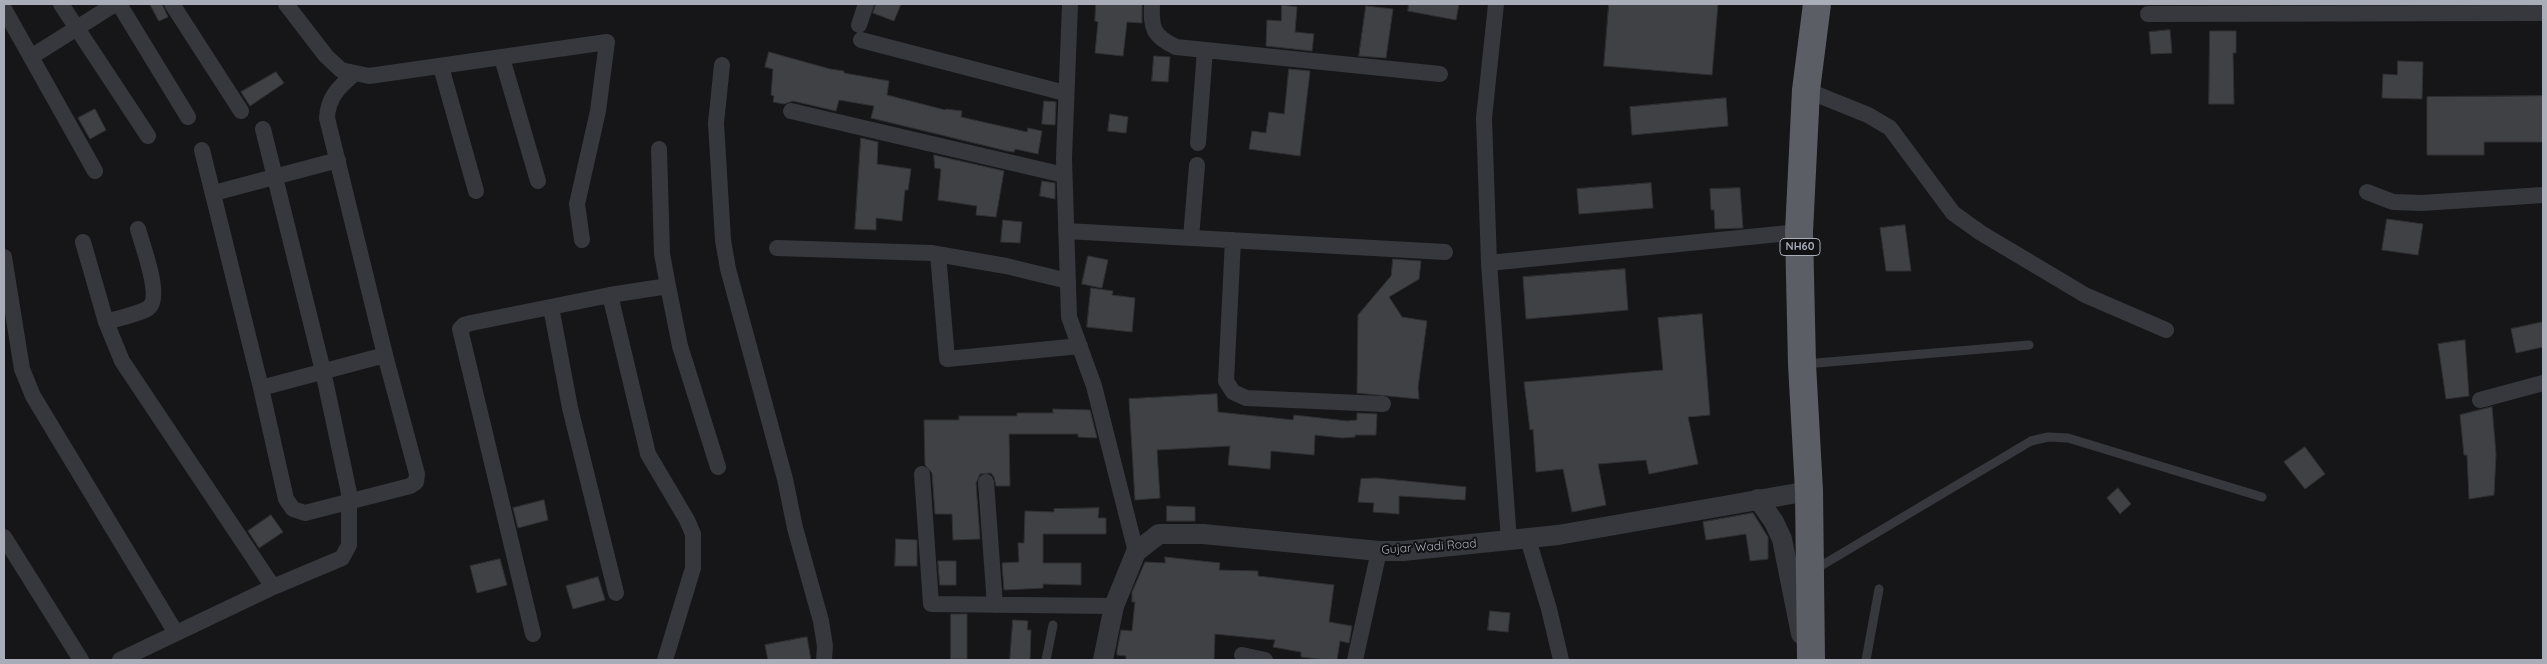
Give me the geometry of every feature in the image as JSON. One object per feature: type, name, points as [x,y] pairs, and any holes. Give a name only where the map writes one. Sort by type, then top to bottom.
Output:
[{"type":"highway","name":"NH60","points":[[1811,660],[1809,491],[1802,364],[1800,232],[1806,90],[1817,4]]},
{"type":"street","points":[[61,4],[148,136]]},
{"type":"street","points":[[31,57],[115,4]]},
{"type":"street","points":[[119,4],[188,117]]},
{"type":"street","points":[[172,4],[241,111]]},
{"type":"street","points":[[286,4],[326,56],[341,70],[369,76],[607,42],[598,111],[577,204],[582,240]]},
{"type":"street","points":[[866,4],[860,32],[1065,93]]},
{"type":"street","points":[[1070,4],[1065,93],[1064,175],[1070,317],[1094,386],[1136,552]]},
{"type":"street","points":[[1152,4],[1151,23],[1159,39],[1176,47],[1440,74]]},
{"type":"street","points":[[1496,4],[1484,118],[1489,263],[1518,540],[1549,609],[1561,660]]},
{"type":"street","points":[[2148,14],[2323,8],[2452,8],[2543,13]]},
{"type":"street","points":[[4,9],[95,171]]},
{"type":"street","points":[[1198,142],[1205,50]]},
{"type":"street","points":[[502,58],[538,181]]},
{"type":"street","points":[[722,65],[716,142],[723,240],[728,268],[785,479],[795,528],[820,621],[825,646],[824,660]]},
{"type":"street","points":[[441,67],[476,190]]},
{"type":"street","points":[[202,150],[261,388],[286,499],[293,509],[305,513],[410,486],[416,482],[417,474],[385,355],[327,118],[328,107],[335,92],[354,74]]},
{"type":"street","points":[[1806,90],[1868,115],[1890,128],[1953,213],[1981,233],[2068,286],[2166,330]]},
{"type":"street","points":[[791,111],[1064,175]]},
{"type":"street","points":[[120,660],[273,587],[342,558],[349,545],[348,501],[324,371],[262,129]]},
{"type":"street","points":[[659,148],[661,236],[668,286],[680,346],[718,467]]},
{"type":"street","points":[[214,193],[338,160]]},
{"type":"street","points":[[1191,238],[1197,165]]},
{"type":"street","points":[[2367,192],[2393,202],[2422,203],[2543,195]]},
{"type":"street","points":[[106,322],[148,309],[154,302],[155,289],[138,229]]},
{"type":"street","points":[[1066,231],[1445,252]]},
{"type":"street","points":[[1489,263],[1800,232]]},
{"type":"street","points":[[1234,240],[1226,381],[1234,392],[1246,398],[1383,404]]},
{"type":"street","points":[[83,242],[106,322],[122,362],[273,587]]},
{"type":"street","points":[[777,248],[938,254],[1006,266],[1068,281]]},
{"type":"street","points":[[938,254],[947,359],[1080,346]]},
{"type":"street","points":[[4,257],[22,370],[34,396],[176,633]]},
{"type":"street","points":[[533,634],[460,330],[471,323],[610,295],[668,286]]},
{"type":"street","points":[[610,295],[648,454],[687,520],[692,534],[693,568],[665,660]]},
{"type":"street","points":[[551,307],[570,408],[616,594]]},
{"type":"street","points":[[261,388],[385,355]]},
{"type":"street","points":[[2480,400],[2543,383]]},
{"type":"street","points":[[922,474],[931,604],[1114,606]]},
{"type":"street","points":[[986,482],[995,605]]},
{"type":"street","name":"Gujar Wadi Road","points":[[1102,660],[1114,606],[1136,552],[1159,534],[1203,534],[1379,551],[1518,540],[1809,491]]},
{"type":"street","points":[[1758,499],[1774,522],[1782,539],[1806,660]]},
{"type":"street","points":[[4,537],[81,660]]},
{"type":"street","points":[[1355,660],[1379,551]]},
{"type":"street","points":[[1242,655],[1265,660]]},
{"type":"lane","points":[[1802,364],[2029,345]]},
{"type":"lane","points":[[1810,572],[2031,441],[2048,437],[2068,438],[2262,497]]},
{"type":"lane","points":[[1866,660],[1879,589]]},
{"type":"lane","points":[[1046,660],[1053,625]]},
{"type":"building","points":[[150,4],[162,4],[168,17],[159,21]]},
{"type":"building","points":[[876,4],[901,4],[894,21],[873,13]]},
{"type":"building","points":[[1096,4],[1142,4],[1142,23],[1127,22],[1123,56],[1095,53],[1098,22],[1095,21]]},
{"type":"building","points":[[1409,4],[1459,4],[1456,20],[1408,11]]},
{"type":"building","points":[[1609,4],[1718,4],[1712,75],[1604,66]]},
{"type":"building","points":[[1282,5],[1297,7],[1295,32],[1314,34],[1312,51],[1266,46],[1267,20],[1281,21]]},
{"type":"building","points":[[1366,6],[1393,9],[1386,58],[1359,56]]},
{"type":"building","points":[[2170,30],[2172,53],[2151,54],[2149,32]]},
{"type":"building","points":[[2210,31],[2236,31],[2236,53],[2233,53],[2234,104],[2209,104]]},
{"type":"building","points":[[769,52],[844,71],[844,73],[889,81],[887,95],[945,110],[962,111],[961,117],[1027,132],[1028,128],[1042,131],[1038,154],[1015,149],[1014,152],[1007,151],[871,118],[874,106],[839,100],[836,111],[793,101],[784,104],[773,102],[774,96],[771,95],[773,69],[765,67]]},
{"type":"building","points":[[1154,56],[1170,57],[1168,82],[1152,81]]},
{"type":"building","points":[[2398,61],[2423,62],[2422,99],[2382,98],[2383,74],[2397,75]]},
{"type":"building","points":[[1289,69],[1310,71],[1300,156],[1249,149],[1252,131],[1266,133],[1269,112],[1284,114]]},
{"type":"building","points":[[276,72],[284,83],[250,106],[241,92]]},
{"type":"building","points":[[2543,96],[2543,142],[2484,142],[2484,155],[2427,155],[2427,97]]},
{"type":"building","points":[[1726,98],[1728,126],[1632,135],[1630,107]]},
{"type":"building","points":[[1044,101],[1056,102],[1055,125],[1042,124]]},
{"type":"building","points":[[95,109],[106,130],[90,139],[78,118]]},
{"type":"building","points":[[1110,114],[1128,117],[1126,133],[1108,131]]},
{"type":"building","points":[[861,138],[878,142],[877,164],[911,169],[908,190],[905,190],[902,221],[876,218],[876,230],[855,229]]},
{"type":"building","points":[[934,155],[1004,171],[996,217],[976,215],[977,206],[938,200],[941,169],[935,168]]},
{"type":"building","points":[[1042,181],[1055,183],[1055,199],[1040,196]]},
{"type":"building","points":[[1651,183],[1653,208],[1579,214],[1577,189]]},
{"type":"building","points":[[1740,188],[1743,228],[1715,229],[1714,210],[1711,210],[1710,189]]},
{"type":"building","points":[[2387,219],[2423,224],[2418,255],[2382,250]]},
{"type":"building","points":[[1003,220],[1022,222],[1020,243],[1001,242]]},
{"type":"building","points":[[1905,225],[1911,271],[1886,271],[1880,228]]},
{"type":"building","points":[[1088,256],[1108,260],[1102,288],[1082,284]]},
{"type":"building","points":[[1393,259],[1421,261],[1419,279],[1389,297],[1402,317],[1427,321],[1418,387],[1419,399],[1357,393],[1358,315],[1391,276]]},
{"type":"building","points":[[1625,269],[1628,310],[1526,319],[1523,277]]},
{"type":"building","points":[[1091,288],[1113,291],[1112,295],[1135,298],[1132,332],[1087,327]]},
{"type":"building","points":[[1702,314],[1710,415],[1688,417],[1698,464],[1649,474],[1646,460],[1598,464],[1606,505],[1572,512],[1563,469],[1536,472],[1533,429],[1530,430],[1524,382],[1663,370],[1658,318]]},
{"type":"building","points":[[2543,322],[2543,347],[2516,353],[2511,329]]},
{"type":"building","points":[[2465,340],[2469,396],[2446,399],[2438,344]]},
{"type":"building","points":[[1217,394],[1218,412],[1293,420],[1294,415],[1347,421],[1357,420],[1357,413],[1377,414],[1376,435],[1355,435],[1355,437],[1342,438],[1315,435],[1314,455],[1271,451],[1270,469],[1228,465],[1230,446],[1157,450],[1160,498],[1135,500],[1129,399]]},
{"type":"building","points":[[2492,407],[2496,454],[2494,495],[2469,499],[2467,455],[2464,455],[2460,415]]},
{"type":"building","points":[[1053,409],[1090,410],[1097,438],[1078,437],[1078,434],[1009,434],[1010,486],[996,486],[991,473],[980,474],[976,483],[980,539],[953,540],[952,514],[935,514],[932,473],[925,465],[924,420],[959,420],[959,416],[1017,416],[1017,413],[1053,413]]},
{"type":"building","points":[[2305,447],[2325,474],[2305,489],[2284,462]]},
{"type":"building","points":[[1376,478],[1466,487],[1465,500],[1399,496],[1399,514],[1373,512],[1374,503],[1358,502],[1361,479]]},
{"type":"building","points":[[2118,488],[2131,504],[2120,514],[2107,498]]},
{"type":"building","points":[[544,500],[548,520],[518,528],[513,508]]},
{"type":"building","points":[[1167,506],[1195,507],[1195,521],[1167,521]]},
{"type":"building","points":[[1099,508],[1098,518],[1106,518],[1106,534],[1043,534],[1043,563],[1081,563],[1081,585],[1043,584],[1043,588],[1004,590],[1002,563],[1019,562],[1018,543],[1024,543],[1025,511],[1054,512],[1054,509]]},
{"type":"building","points":[[1753,513],[1768,537],[1768,559],[1750,561],[1746,534],[1706,540],[1703,522]]},
{"type":"building","points":[[271,515],[283,532],[259,548],[248,531]]},
{"type":"building","points":[[896,539],[917,540],[917,566],[895,566]]},
{"type":"building","points":[[1165,557],[1220,563],[1219,570],[1258,571],[1258,576],[1334,585],[1329,622],[1352,626],[1349,643],[1340,641],[1337,660],[1327,660],[1301,657],[1301,652],[1273,647],[1275,640],[1215,634],[1214,660],[1126,660],[1126,656],[1117,655],[1117,651],[1121,630],[1132,631],[1135,602],[1132,602],[1132,592],[1145,562],[1165,563]]},
{"type":"building","points":[[500,559],[507,585],[477,593],[470,566]]},
{"type":"building","points":[[938,561],[956,561],[956,585],[940,585]]},
{"type":"building","points":[[598,577],[605,600],[573,609],[566,586]]},
{"type":"building","points":[[1490,611],[1510,613],[1508,632],[1488,630]]},
{"type":"building","points":[[951,614],[967,614],[967,659],[951,659]]},
{"type":"building","points":[[1013,620],[1028,621],[1027,630],[1031,630],[1030,660],[1010,660]]},
{"type":"building","points":[[807,637],[811,660],[768,660],[765,645]]}]
